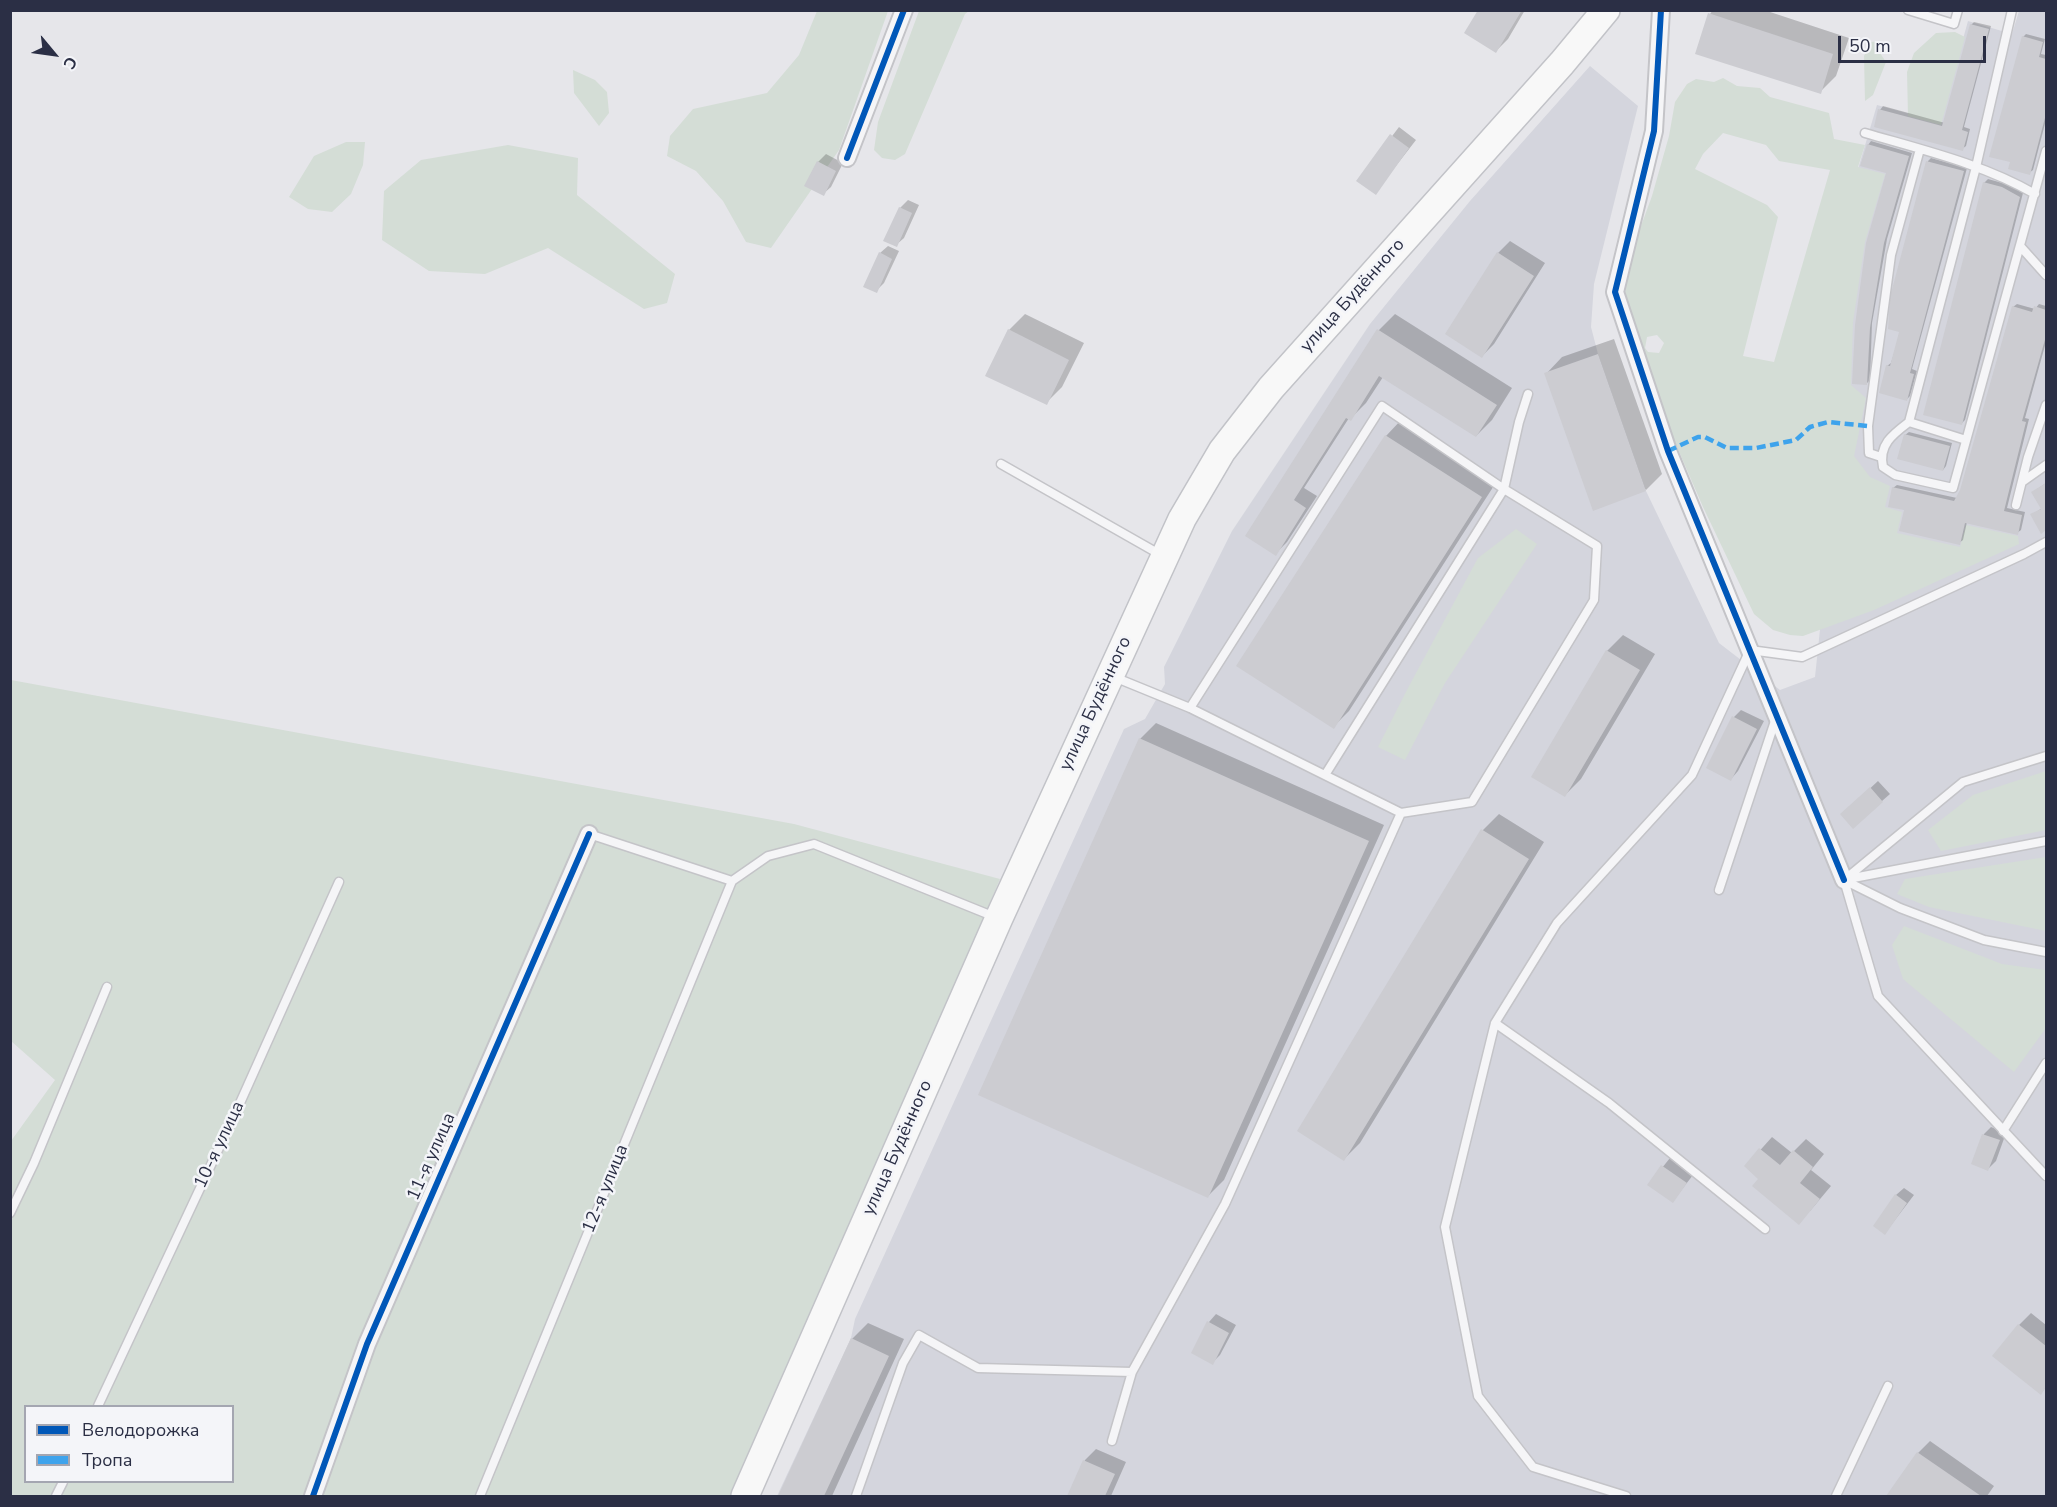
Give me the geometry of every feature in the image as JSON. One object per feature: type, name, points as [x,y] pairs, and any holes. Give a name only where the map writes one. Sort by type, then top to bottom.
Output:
[{"type":"main road","name":"улица Будённого","points":[[745,1497],[999,918],[1182,519],[1222,451],[1271,388],[1562,63],[1606,10]]},
{"type":"street","points":[[847,158],[904,10]]},
{"type":"street","points":[[1661,10],[1654,131],[1615,292],[1668,451],[1844,880]]},
{"type":"street","name":"11-я улица","points":[[313,1497],[368,1344],[589,834]]},
{"type":"lane","points":[[1908,10],[1954,24],[1958,10]]},
{"type":"lane","points":[[2012,10],[1976,167],[1909,422],[1889,437],[1881,457],[1883,467],[1895,475],[1953,488],[2046,151]]},
{"type":"lane","points":[[1865,133],[1976,167],[2012,181],[2035,194]]},
{"type":"lane","points":[[1881,457],[1869,453],[1868,426],[1873,384],[1891,255],[1920,150]]},
{"type":"lane","points":[[2020,246],[2046,275]]},
{"type":"lane","points":[[1325,775],[1504,489],[1519,422],[1528,394]]},
{"type":"lane","points":[[2016,505],[2028,457],[2046,405]]},
{"type":"lane","points":[[1109,674],[1190,708],[1401,813],[1472,802],[1594,600],[1598,546],[1504,489],[1382,406],[1190,708]]},
{"type":"lane","points":[[1909,422],[1966,440]]},
{"type":"lane","points":[[1001,464],[1164,557]]},
{"type":"lane","points":[[2022,482],[2046,465]]},
{"type":"lane","points":[[1626,1497],[1533,1467],[1478,1396],[1445,1227],[1494,1023],[1557,923],[1692,775],[1750,650],[1802,657],[2046,542]]},
{"type":"lane","points":[[1719,890],[1777,715]]},
{"type":"lane","points":[[1844,880],[1963,782],[2046,756]]},
{"type":"lane","points":[[1112,1441],[1132,1372],[1225,1204],[1401,813]]},
{"type":"lane","points":[[589,834],[732,881],[768,856],[814,844],[999,918]]},
{"type":"lane","points":[[1844,880],[2046,841]]},
{"type":"lane","points":[[1844,880],[1900,908],[1984,939],[2046,952]]},
{"type":"lane","points":[[1844,880],[1878,996],[2046,1176]]},
{"type":"lane","name":"12-я улица","points":[[480,1497],[732,881]]},
{"type":"lane","name":"10-я улица","points":[[99,1405],[235,1114],[339,882]]},
{"type":"lane","points":[[10,1213],[34,1163],[108,987]]},
{"type":"lane","points":[[1494,1023],[1608,1103],[1765,1229]]},
{"type":"lane","points":[[2003,1131],[2046,1063]]},
{"type":"lane","points":[[856,1497],[903,1363],[919,1335],[978,1368],[1132,1372]]},
{"type":"lane","points":[[1836,1497],[1888,1386]]},
{"type":"lane","points":[[56,1497],[63,1483]]},
{"type":"shaded area","points":[[817,11],[888,11],[839,150],[771,248],[746,242],[723,201],[696,171],[667,156],[670,136],[693,109],[767,93],[799,55]]},
{"type":"shaded area","points":[[919,11],[969,11],[965,14],[905,154],[895,160],[882,158],[874,150],[878,122]]},
{"type":"shaded area","points":[[2019,11],[2046,11],[2046,1496],[777,1496],[851,1338],[855,1319],[1124,729],[1145,719],[1165,684],[1164,667],[1232,531],[1370,324],[1470,201],[1590,66],[1638,106],[1594,284],[1591,327],[1598,354],[1646,491],[1719,643],[1780,690],[1815,677],[1852,325],[1858,169],[1877,105],[1940,122],[1968,21],[2012,34]]},
{"type":"shaded area","points":[[1955,32],[1965,37],[1941,125],[1908,116],[1907,72],[1914,53],[1936,33]]},
{"type":"shaded area","points":[[1879,41],[1882,48],[1880,53],[1886,62],[1873,95],[1865,101],[1864,56],[1871,42]]},
{"type":"shaded area","points":[[573,70],[595,80],[607,92],[609,113],[599,126],[574,93]]},
{"type":"shaded area","points":[[1723,78],[1737,86],[1760,88],[1770,97],[1829,113],[1834,139],[1865,145],[1858,167],[1885,174],[1865,242],[1853,322],[1851,385],[1866,398],[1854,456],[1870,477],[1890,486],[1885,507],[1902,512],[1897,533],[1960,547],[1966,525],[2018,536],[2019,544],[1874,610],[1803,636],[1773,630],[1754,614],[1674,440],[1638,345],[1625,292],[1630,256],[1652,196],[1669,136],[1675,102],[1687,84],[1696,79],[1714,82]],"holes":[[[1723,133],[1766,145],[1779,161],[1830,170],[1774,362],[1743,356],[1778,217],[1767,205],[1695,169],[1703,154]],[[1657,335],[1664,343],[1659,353],[1648,352],[1645,348],[1647,337]]]},
{"type":"shaded area","points":[[346,142],[365,142],[363,165],[351,194],[332,212],[308,209],[289,197],[314,156]]},
{"type":"shaded area","points":[[508,145],[578,158],[577,195],[675,274],[667,303],[644,309],[548,248],[485,274],[429,271],[382,240],[384,191],[421,160]]},
{"type":"shaded area","points":[[1516,529],[1537,544],[1445,683],[1405,760],[1378,747],[1478,558]]},
{"type":"shaded area","points":[[11,680],[794,824],[1000,879],[738,1496],[11,1496],[11,1141],[55,1080],[11,1041]]},
{"type":"shaded area","points":[[2046,771],[2046,830],[1941,851],[1928,830],[1973,795]]},
{"type":"shaded area","points":[[2046,857],[2046,931],[1929,907],[1897,894],[1905,879]]},
{"type":"shaded area","points":[[1904,926],[2002,964],[2046,970],[2046,1028],[2014,1072],[1903,979],[1892,945]]},
{"type":"building","points":[[1478,10],[1522,10],[1496,53],[1464,33]]},
{"type":"building","points":[[1708,13],[1833,54],[1821,94],[1695,54]]},
{"type":"building","points":[[1970,24],[1989,29],[1962,130],[1968,132],[1963,151],[1874,127],[1878,109],[1942,126]]},
{"type":"building","points":[[2022,36],[2043,42],[2039,57],[2046,59],[2046,114],[2030,175],[2008,169],[2010,162],[1989,157]]},
{"type":"building","points":[[1390,134],[1409,148],[1376,195],[1356,181]]},
{"type":"building","points":[[1867,144],[1909,156],[1884,243],[1870,328],[1867,385],[1852,384],[1855,325],[1866,243],[1886,173],[1860,166]]},
{"type":"building","points":[[817,161],[836,171],[824,196],[804,186]]},
{"type":"building","points":[[1926,161],[1964,171],[1910,373],[1914,374],[1907,401],[1879,393],[1886,365],[1890,366],[1899,332],[1888,329],[1890,297]]},
{"type":"building","points":[[1983,182],[2002,187],[2020,197],[1962,425],[1923,415]]},
{"type":"building","points":[[899,207],[912,213],[897,247],[883,241]]},
{"type":"building","points":[[879,252],[892,259],[877,293],[863,287]]},
{"type":"building","points":[[1497,252],[1534,276],[1482,358],[1445,334]]},
{"type":"building","points":[[2012,306],[2032,312],[2034,306],[2046,310],[2046,336],[2022,421],[2026,422],[2004,511],[2022,515],[2018,535],[1965,523],[1960,545],[1899,531],[1904,510],[1888,507],[1892,487],[1954,501],[1960,490]]},
{"type":"building","points":[[1008,329],[1069,360],[1047,405],[985,376]]},
{"type":"building","points":[[1377,329],[1497,405],[1476,437],[1379,376],[1351,421],[1346,418],[1294,500],[1306,508],[1276,556],[1245,536]]},
{"type":"building","points":[[1598,354],[1646,491],[1593,511],[1544,373]]},
{"type":"building","points":[[1904,434],[1950,446],[1943,471],[1897,459]]},
{"type":"building","points":[[1385,435],[1482,497],[1334,729],[1236,666]]},
{"type":"building","points":[[2046,483],[2046,530],[2041,534],[2030,514],[2041,509],[2031,492]]},
{"type":"building","points":[[1606,650],[1640,670],[1565,797],[1531,777]]},
{"type":"building","points":[[1732,716],[1757,729],[1731,781],[1706,768]]},
{"type":"building","points":[[1139,738],[1369,841],[1208,1198],[978,1095]]},
{"type":"building","points":[[1870,787],[1883,802],[1853,829],[1840,814]]},
{"type":"building","points":[[1481,829],[1529,859],[1344,1161],[1297,1131]]},
{"type":"building","points":[[1982,1134],[2000,1140],[1988,1171],[1971,1164]]},
{"type":"building","points":[[1759,1148],[1780,1165],[1793,1150],[1813,1167],[1800,1183],[1820,1199],[1799,1225],[1752,1186],[1758,1179],[1744,1166]]},
{"type":"building","points":[[1661,1165],[1687,1183],[1673,1203],[1647,1185]]},
{"type":"building","points":[[1895,1194],[1907,1203],[1885,1235],[1873,1226]]},
{"type":"building","points":[[1207,1321],[1229,1333],[1213,1365],[1191,1353]]},
{"type":"building","points":[[2018,1324],[2046,1346],[2046,1387],[2041,1395],[1992,1356]]},
{"type":"building","points":[[851,1338],[889,1356],[824,1496],[778,1496]]},
{"type":"building","points":[[1917,1452],[1981,1496],[1886,1496]]},
{"type":"building","points":[[1083,1460],[1115,1474],[1105,1496],[1067,1496]]},
{"type":"marked path","points":[[1668,451],[1698,437],[1705,437],[1727,448],[1756,448],[1796,440],[1810,427],[1828,422],[1868,426]]},
{"type":"cycle path","points":[[847,158],[904,10]]},
{"type":"cycle path","points":[[1661,10],[1654,131],[1615,292],[1668,451],[1844,880]]},
{"type":"cycle path","points":[[313,1496],[367,1344],[589,834]]}]
